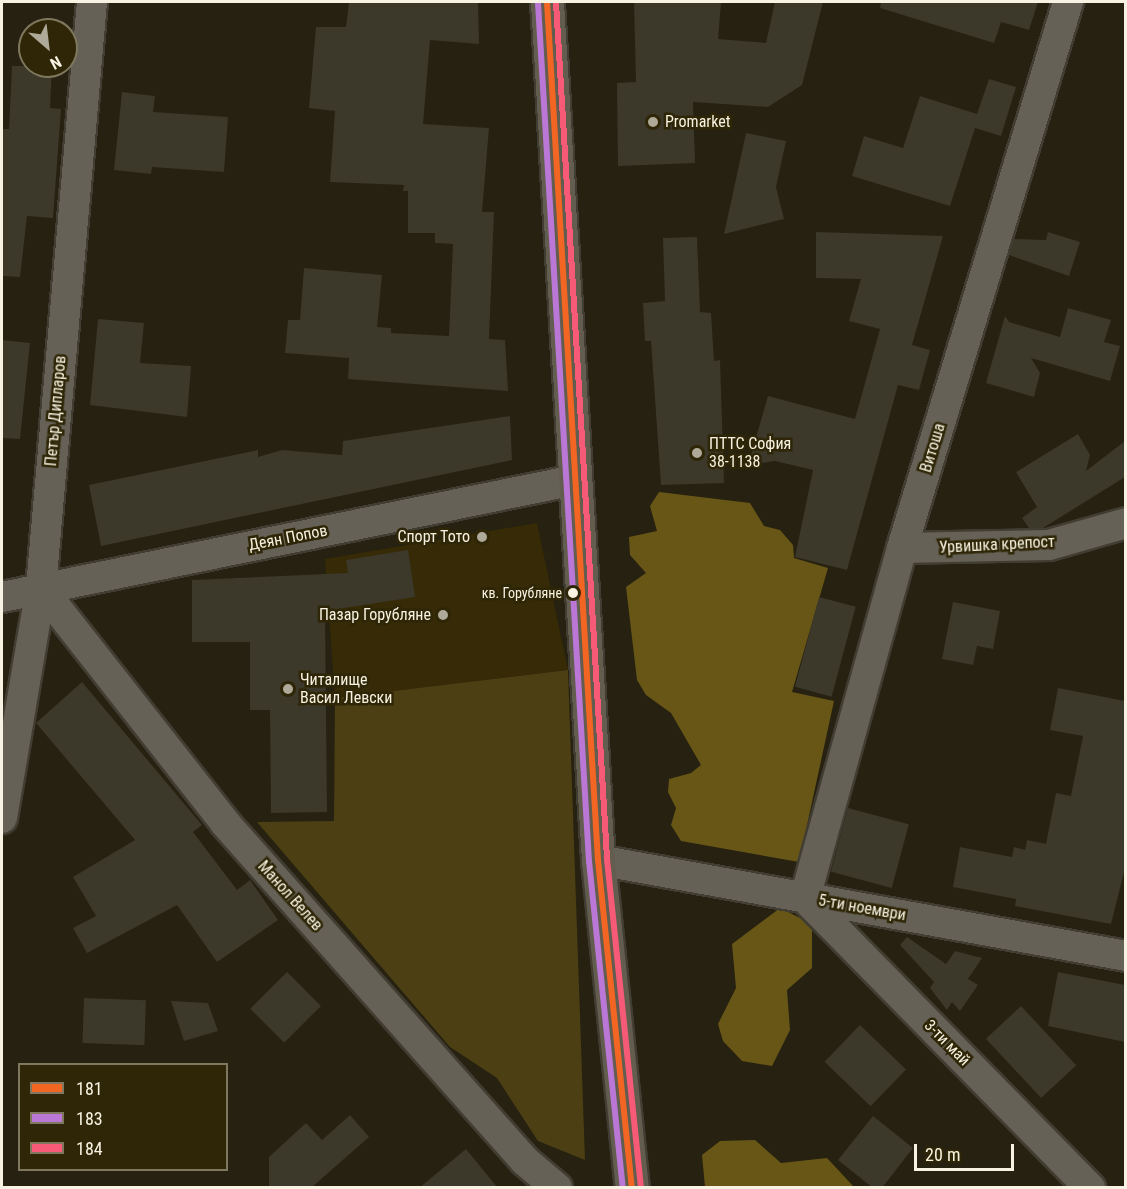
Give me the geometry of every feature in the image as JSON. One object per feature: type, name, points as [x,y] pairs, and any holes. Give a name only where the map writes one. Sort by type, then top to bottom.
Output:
[{"type":"main road","points":[[547,2],[598,860],[632,1188]]},
{"type":"street","name":"Петър Дипларов","points":[[2,818],[41,588],[92,2]]},
{"type":"street","name":"Витоша","points":[[805,898],[902,548],[1068,2]]},
{"type":"street","name":"Деян Попов","points":[[2,597],[575,480]]},
{"type":"street","name":"Урвишка крепост","points":[[902,548],[1049,545],[1125,523]]},
{"type":"street","name":"Манол Велев","points":[[41,588],[225,823],[525,1161],[557,1188]]},
{"type":"street","name":"5-ти ноември","points":[[598,860],[1125,956]]},
{"type":"street","name":"3-ти май","points":[[805,898],[1090,1188]]},
{"type":"shaded area","points":[[659,492],[750,503],[764,526],[780,530],[793,545],[794,558],[828,568],[792,692],[834,701],[799,862],[681,841],[671,825],[676,808],[668,792],[669,779],[691,773],[701,765],[671,713],[646,695],[637,680],[626,587],[646,573],[630,555],[629,537],[657,531],[650,506]]},
{"type":"shaded area","name":"Пазар Горубляне","points":[[537,523],[568,670],[335,698],[325,559]]},
{"type":"shaded area","points":[[568,670],[585,1160],[538,1141],[497,1078],[450,1047],[257,822],[334,821],[335,698]]},
{"type":"shaded area","points":[[780,908],[812,924],[812,968],[787,990],[790,1030],[772,1066],[742,1061],[723,1041],[718,1024],[736,988],[732,944]]},
{"type":"shaded area","points":[[755,1140],[781,1163],[827,1158],[854,1187],[705,1187],[702,1155],[720,1141]]},
{"type":"building","points":[[349,2],[478,2],[479,44],[430,40],[423,124],[489,128],[482,212],[494,212],[489,339],[505,340],[508,391],[348,379],[349,358],[285,353],[288,320],[300,320],[304,268],[382,275],[377,327],[391,328],[391,333],[449,336],[453,244],[435,243],[435,233],[408,233],[408,191],[403,191],[404,185],[330,182],[335,111],[309,108],[316,27],[346,27]]},
{"type":"building","points":[[634,2],[721,3],[718,39],[766,43],[775,2],[823,2],[802,85],[768,107],[693,102],[695,163],[618,166],[617,83],[636,82]]},
{"type":"building","points":[[881,2],[1038,2],[1029,30],[1001,22],[994,43],[880,8]]},
{"type":"building","points":[[12,66],[18,66],[18,78],[51,78],[50,108],[61,109],[53,218],[27,216],[20,277],[2,276],[2,129],[9,129]]},
{"type":"building","points":[[989,79],[1016,87],[1001,136],[975,128],[950,206],[852,176],[864,136],[903,148],[920,96],[977,114]]},
{"type":"building","points":[[122,92],[155,96],[153,112],[228,117],[224,172],[152,167],[151,174],[114,170]]},
{"type":"building","points":[[746,133],[786,141],[776,187],[784,219],[724,234]]},
{"type":"building","points":[[816,232],[943,236],[912,345],[930,350],[919,390],[898,385],[847,570],[795,557],[813,470],[775,461],[748,465],[768,396],[855,419],[880,329],[849,321],[861,279],[816,278]]},
{"type":"building","points":[[1048,232],[1080,242],[1069,276],[1009,255],[1014,239],[1046,240]]},
{"type":"building","points":[[697,237],[700,312],[711,313],[714,361],[720,360],[724,483],[661,485],[651,341],[645,341],[643,303],[665,301],[663,238]]},
{"type":"building","points":[[1068,308],[1111,320],[1104,342],[1120,346],[1110,381],[1031,358],[1040,373],[1034,397],[986,383],[1005,316],[1009,322],[1060,337]]},
{"type":"building","points":[[98,319],[144,323],[140,363],[191,366],[187,417],[90,405]]},
{"type":"building","points":[[2,340],[30,343],[20,439],[2,438]]},
{"type":"building","points":[[510,416],[512,460],[101,546],[89,485],[258,450],[258,457],[282,450],[342,455],[343,441]]},
{"type":"building","points":[[1078,434],[1090,455],[1086,471],[1125,441],[1125,477],[1043,528],[1029,528],[1022,518],[1037,507],[1016,472]]},
{"type":"building","points":[[408,550],[415,597],[325,611],[327,812],[271,813],[270,710],[250,710],[250,642],[192,642],[192,580],[348,573],[346,560]]},
{"type":"building","points":[[819,597],[856,607],[832,697],[795,687]]},
{"type":"building","points":[[953,602],[1000,611],[993,649],[977,646],[973,665],[942,659]]},
{"type":"building","points":[[82,682],[202,825],[193,832],[237,890],[250,880],[278,920],[217,962],[177,905],[87,953],[73,928],[96,916],[73,877],[135,840],[36,723]]},
{"type":"building","points":[[1058,688],[1125,701],[1125,868],[1111,924],[1015,906],[1016,899],[953,887],[960,847],[1012,857],[1014,847],[1025,850],[1027,840],[1046,844],[1056,793],[1071,796],[1083,736],[1050,730]]},
{"type":"building","points":[[848,808],[909,824],[892,888],[831,872]]},
{"type":"building","points":[[907,937],[946,964],[955,951],[982,958],[968,979],[978,985],[960,1011],[952,1002],[947,1010],[930,988],[934,982],[900,945]]},
{"type":"building","points":[[287,972],[321,1006],[284,1043],[250,1009]]},
{"type":"building","points":[[1058,972],[1125,985],[1125,1042],[1048,1026]]},
{"type":"building","points":[[84,998],[146,1000],[144,1045],[82,1043]]},
{"type":"building","points":[[171,1001],[208,1003],[218,1031],[184,1041]]},
{"type":"building","points":[[1021,1006],[1076,1065],[1041,1098],[986,1039]]},
{"type":"building","points":[[860,1025],[906,1069],[871,1106],[825,1062]]},
{"type":"building","points":[[350,1115],[369,1137],[311,1188],[269,1188],[269,1157],[306,1123],[322,1140]]},
{"type":"building","points":[[873,1116],[913,1148],[882,1188],[873,1188],[838,1160]]},
{"type":"building","points":[[466,1149],[498,1188],[419,1188]]},
{"type":"transit line","name":"181","points":[[547,2],[598,860],[632,1188]]},
{"type":"transit line","name":"184","points":[[556,2],[607,859],[641,1187]]},
{"type":"transit line","name":"183","points":[[538,3],[589,861],[623,1188]]},
{"type":"place","name":"Promarket","points":[[653,122]]},
{"type":"place","name":"ПТТС София 38-1138","points":[[697,453]]},
{"type":"place","name":"Спорт Тото","points":[[482,537]]},
{"type":"place","name":"кв. Горубляне","points":[[573,593]]},
{"type":"place","name":"Пазар Горубляне","points":[[443,615]]},
{"type":"place","name":"Читалище Васил Левски","points":[[288,689]]}]
